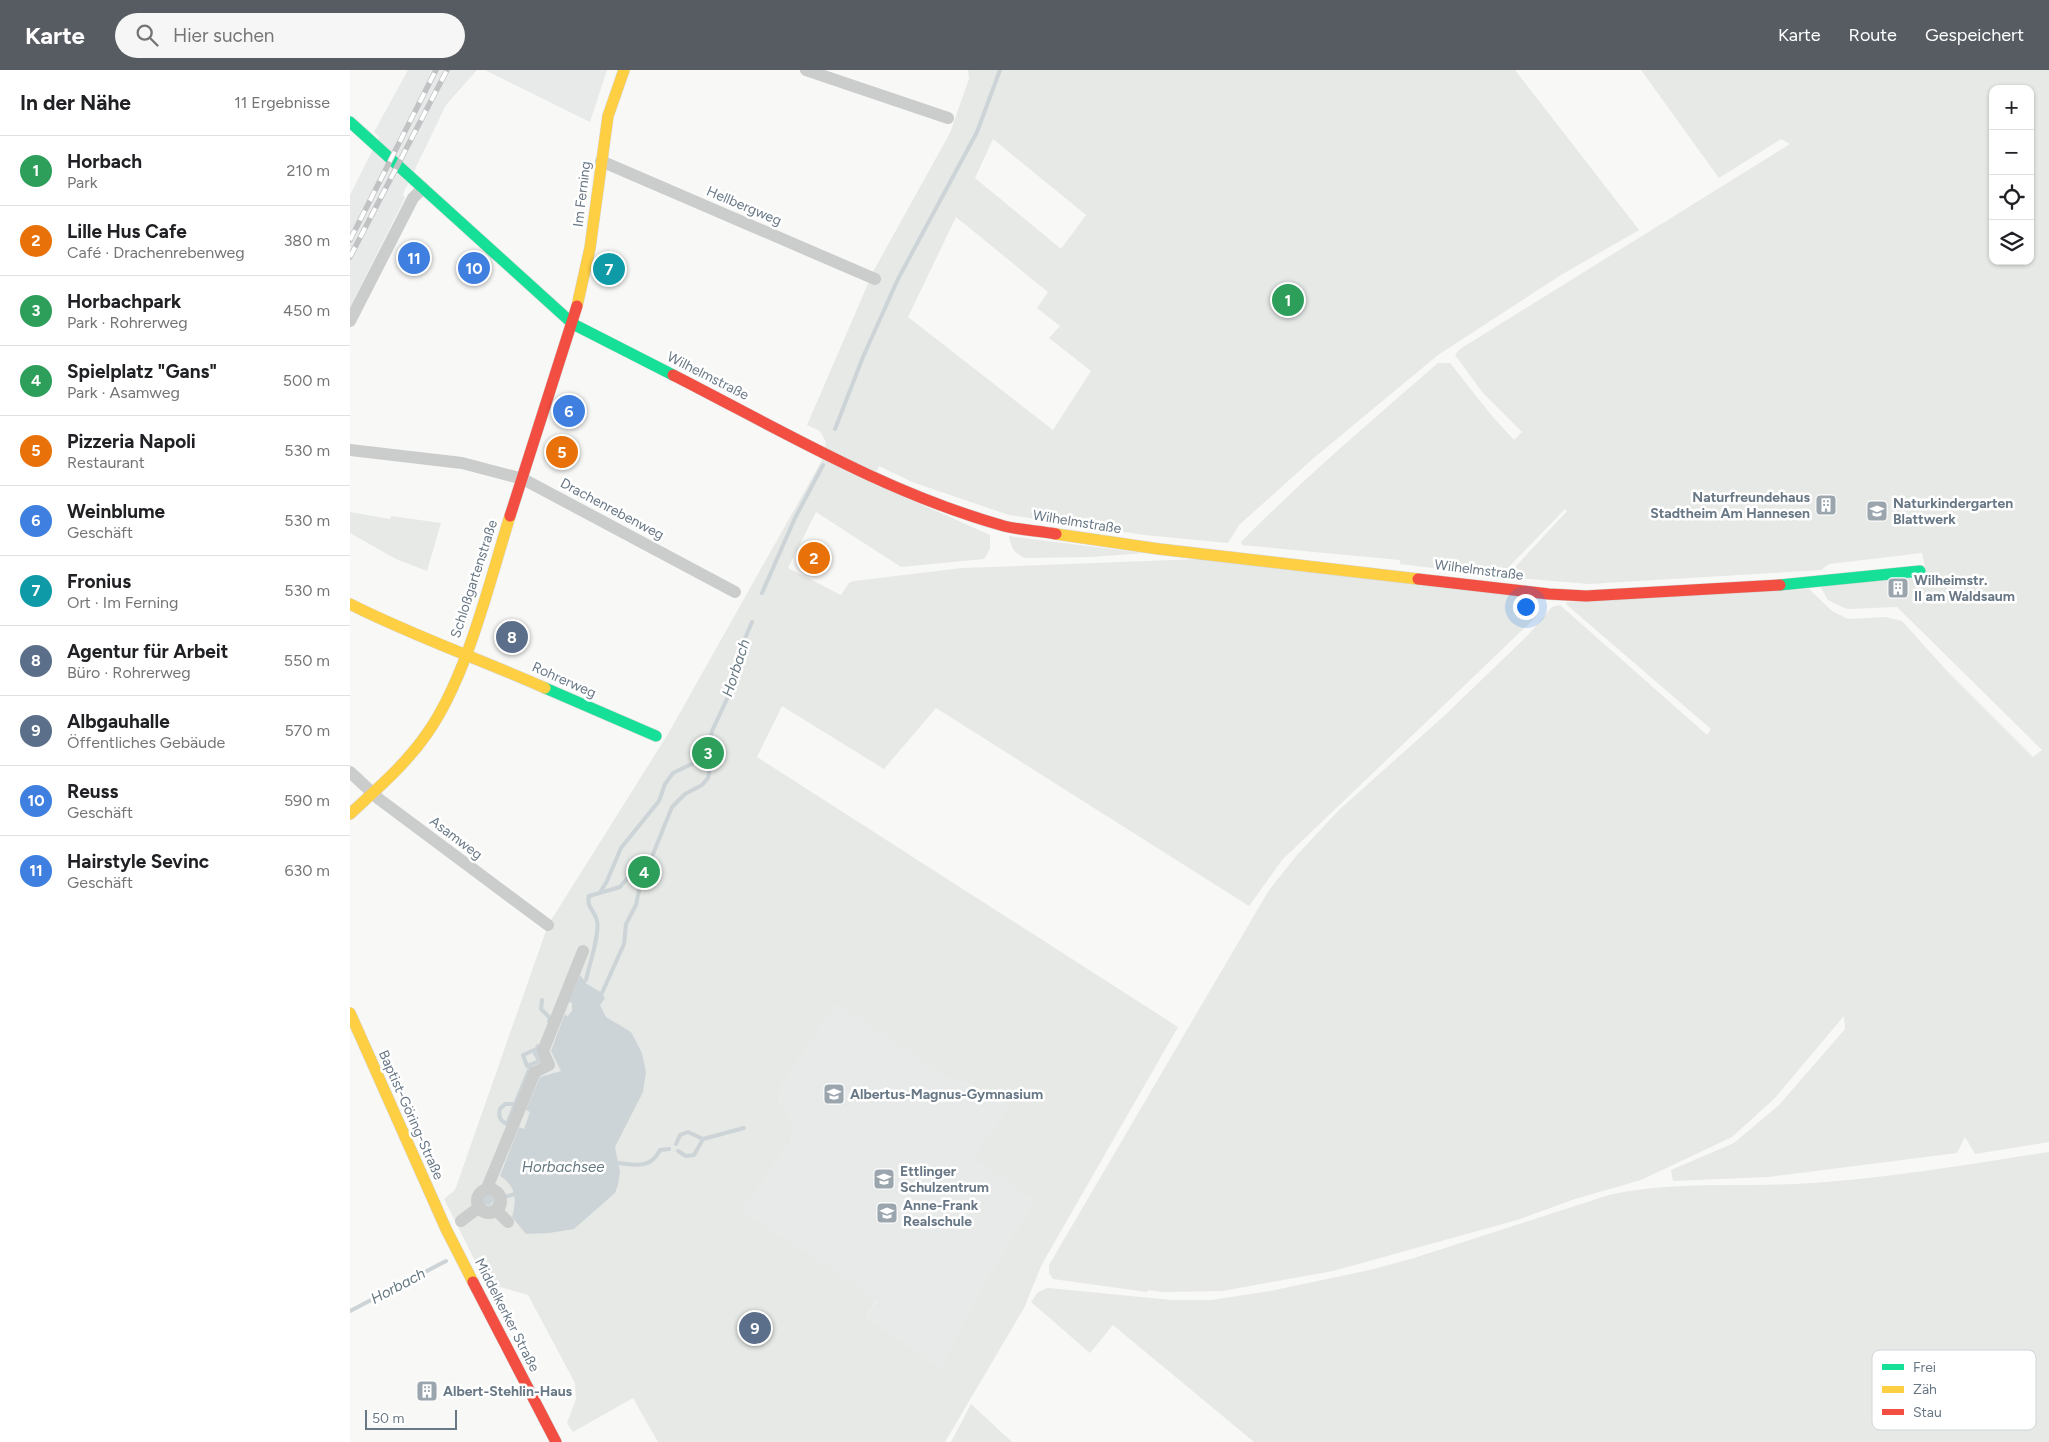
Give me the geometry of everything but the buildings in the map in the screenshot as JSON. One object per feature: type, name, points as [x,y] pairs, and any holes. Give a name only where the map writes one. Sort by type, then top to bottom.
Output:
[{"type":"street","name":"Im Ferning","points":[[573,324],[590,248],[608,116],[624,70]]},
{"type":"street","points":[[806,70],[948,118]]},
{"type":"street","name":"Wilhelmstraße","points":[[350,122],[573,324],[800,440],[835,460],[907,493],[1005,526],[1158,549],[1548,594],[1586,596],[1809,583],[1920,571]]},
{"type":"street","name":"Hellbergweg","points":[[601,161],[875,279]]},
{"type":"street","points":[[350,321],[413,198],[423,188]]},
{"type":"street","name":"Schloßgartenstraße","points":[[350,814],[373,794],[422,742],[436,721],[449,695],[466,653],[573,324]]},
{"type":"street","name":"Drachenrebenweg","points":[[350,450],[462,463],[523,479],[735,592]]},
{"type":"street","name":"Rohrerweg","points":[[350,604],[390,624],[466,653],[656,736]]},
{"type":"street","name":"Asamweg","points":[[350,772],[373,794],[548,925]]},
{"type":"street","points":[[478,1208],[479,1193],[488,1188],[534,1072],[549,1065],[542,1051],[583,951]]},
{"type":"street","name":"Baptist-Göring-Straße","points":[[350,1013],[446,1229]]},
{"type":"street","points":[[488,1188],[497,1191],[499,1202],[508,1222]]},
{"type":"street","points":[[478,1208],[486,1213],[499,1202]]},
{"type":"street","points":[[461,1220],[478,1208]]},
{"type":"street","name":"Middelkerker Straße","points":[[446,1229],[556,1442]]},
{"type":"shaded area","points":[[408,70],[477,70],[446,105],[403,194],[405,198],[350,307],[350,195],[379,137],[374,132]]},
{"type":"shaded area","points":[[485,70],[607,70],[590,122]]},
{"type":"shaded area","points":[[968,70],[1515,70],[1639,230],[1561,275],[1438,355],[1315,457],[1239,525],[1228,543],[1145,535],[1009,515],[912,482],[879,466],[875,475],[840,468],[990,535],[990,549],[984,559],[901,567],[816,512],[788,568],[841,595],[849,583],[854,581],[962,568],[1200,559],[1527,597],[1536,617],[1282,860],[1249,906],[936,708],[884,769],[782,706],[757,757],[1178,1027],[1042,1264],[1024,1308],[945,1442],[658,1442],[633,1398],[573,1432],[567,1423],[576,1399],[575,1383],[528,1295],[486,1283],[444,1199],[455,1190],[548,925],[668,734],[821,462],[826,442],[820,431],[807,425],[874,270],[950,133],[969,79]],"holes":[[[993,139],[1086,215],[1061,249],[975,178]],[[956,217],[1048,292],[1037,308],[1060,326],[1049,338],[1091,371],[1053,430],[908,317]],[[836,1003],[950,1080],[973,1085],[1008,1107],[973,1159],[1034,1200],[985,1280],[940,1367],[866,1317],[877,1299],[742,1210],[791,1143],[793,1125],[780,1101],[782,1086]]]},
{"type":"shaded area","points":[[1641,70],[2049,70],[2049,1142],[1975,1154],[1965,1137],[1957,1153],[1768,1177],[1673,1181],[1671,1170],[1734,1143],[1779,1105],[1845,1029],[1844,1016],[1774,1099],[1732,1137],[1641,1180],[1575,1199],[1517,1220],[1333,1271],[1222,1291],[1164,1292],[1148,1290],[1147,1292],[1053,1279],[1049,1273],[1049,1265],[1269,890],[1297,855],[1339,810],[1445,715],[1528,635],[1552,607],[1560,605],[1707,735],[1711,729],[1567,605],[1566,602],[1809,589],[1832,611],[1848,619],[1885,617],[1902,621],[1948,672],[2033,757],[2042,750],[1897,607],[1847,609],[1828,600],[1820,586],[1926,572],[1922,553],[1829,564],[1821,570],[1589,584],[1506,577],[1567,511],[1565,509],[1500,576],[1400,564],[1400,560],[1242,545],[1241,542],[1289,496],[1438,363],[1450,363],[1492,416],[1514,440],[1522,432],[1483,393],[1455,355],[1460,349],[1790,144],[1781,139],[1719,178]]},
{"type":"shaded area","points":[[350,512],[390,519],[391,516],[441,523],[427,571],[396,559],[350,533]]},
{"type":"shaded area","points":[[1009,536],[1144,553],[1091,557],[1025,558],[1014,550]]},
{"type":"shaded area","name":"Ettlinger Schulzentrum","points":[[836,1002],[950,1080],[973,1085],[1008,1107],[974,1159],[1034,1200],[985,1280],[940,1367],[866,1317],[877,1300],[742,1210],[791,1143],[793,1125],[780,1101],[782,1086]]},
{"type":"shaded area","points":[[2049,1152],[2049,1442],[1254,1442],[1113,1325],[1090,1353],[1031,1302],[1038,1292],[1048,1288],[1172,1300],[1212,1300],[1270,1291],[1370,1270],[1414,1258],[1609,1195],[1634,1190],[1685,1186],[1843,1181]]},
{"type":"shaded area","points":[[971,1404],[1012,1442],[951,1442]]},
{"type":"water","name":"Horbachsee","points":[[580,975],[587,984],[602,993],[605,998],[600,1005],[606,1017],[631,1032],[642,1053],[646,1072],[643,1092],[615,1147],[620,1172],[615,1193],[574,1229],[526,1234],[512,1217],[514,1194],[509,1184],[500,1176],[519,1127],[524,1129],[530,1112],[526,1110],[540,1077],[561,1071],[551,1051],[564,1016],[566,1014],[567,1017],[572,1011],[572,1003],[569,1002]]},
{"type":"waterway","name":"Horbach","points":[[835,429],[863,357],[898,279],[977,132],[1000,70]]},
{"type":"waterway","name":"Horbach","points":[[762,593],[795,518],[823,465]]},
{"type":"waterway","name":"Horbach","points":[[586,980],[598,927],[588,900],[589,896],[620,887],[637,867],[651,859],[672,807],[685,794],[702,785],[708,778],[711,765],[708,751],[712,731],[732,688],[737,657],[752,622]]},
{"type":"waterway","points":[[601,891],[621,848],[659,801],[665,784],[673,773],[700,760],[708,751]]},
{"type":"waterway","points":[[602,993],[624,944],[626,924],[636,905],[645,863]]},
{"type":"waterway","points":[[542,1000],[541,1009],[550,1018],[549,1021]]},
{"type":"waterway","points":[[535,1054],[538,1046]]},
{"type":"waterway","points":[[534,1050],[539,1061],[527,1066],[523,1055],[534,1050]]},
{"type":"waterway","points":[[515,1104],[505,1104],[500,1109],[500,1118],[507,1124],[531,1065]]},
{"type":"waterway","points":[[676,1144],[680,1135],[688,1132],[703,1139],[744,1128]]},
{"type":"waterway","points":[[678,1151],[686,1156],[694,1155],[703,1139]]},
{"type":"waterway","points":[[619,1163],[647,1163],[660,1150],[669,1149]]},
{"type":"waterway","points":[[494,1200],[515,1194]]},
{"type":"waterway","points":[[487,1197],[491,1197],[494,1202],[493,1206],[487,1207],[484,1204],[484,1200],[487,1197]]},
{"type":"waterway","points":[[488,1200],[490,1201],[489,1203],[487,1202],[488,1200]]},
{"type":"waterway","name":"Horbach","points":[[350,1311],[446,1261]]},
{"type":"railway","points":[[350,240],[436,70]]},
{"type":"railway","points":[[350,257],[447,70]]},
{"type":"traffic: fast","points":[[350,122],[573,324],[673,375]]},
{"type":"traffic: fast","points":[[1780,585],[1920,571]]},
{"type":"traffic: fast","points":[[545,688],[656,736]]},
{"type":"traffic: slow","points":[[577,306],[590,248],[608,116],[624,70]]},
{"type":"traffic: slow","points":[[350,814],[409,756],[441,712],[476,629],[510,516]]},
{"type":"traffic: slow","points":[[1056,534],[1159,549],[1418,579]]},
{"type":"traffic: slow","points":[[350,604],[398,627],[545,688]]},
{"type":"traffic: slow","points":[[350,1013],[446,1229],[473,1282]]},
{"type":"traffic: jam","points":[[510,516],[577,306]]},
{"type":"traffic: jam","points":[[673,375],[835,459],[918,496],[1004,526],[1056,534]]},
{"type":"traffic: jam","points":[[1418,579],[1549,594],[1586,596],[1780,585]]},
{"type":"traffic: jam","points":[[473,1282],[556,1442]]},
{"type":"place","name":"Hairstyle Sevinc","points":[[414,258]]},
{"type":"place","name":"Reuss","points":[[474,268]]},
{"type":"place","name":"Fronius","points":[[609,269]]},
{"type":"place","name":"Horbach","points":[[1288,300]]},
{"type":"place","name":"Weinblume","points":[[569,411]]},
{"type":"place","name":"Pizzeria Napoli","points":[[562,452]]},
{"type":"place","name":"Naturfreundehaus Stadtheim Am Hannesen","points":[[1826,505]]},
{"type":"place","name":"Naturkindergarten Blattwerk","points":[[1877,511]]},
{"type":"place","name":"Lille Hus Cafe","points":[[814,558]]},
{"type":"place","name":"Wilheimstr. II am Waldsaum","points":[[1898,588]]},
{"type":"place","name":"Agentur für Arbeit","points":[[512,637]]},
{"type":"place","name":"Horbachpark","points":[[708,753]]},
{"type":"place","name":"Spielplatz \"Gans\"","points":[[644,872]]},
{"type":"place","name":"Albertus-Magnus-Gymnasium","points":[[834,1094]]},
{"type":"place","name":"Ettlinger Schulzentrum","points":[[884,1179]]},
{"type":"place","name":"Anne-Frank Realschule","points":[[887,1213]]},
{"type":"place","name":"Albgauhalle","points":[[755,1328]]},
{"type":"place","name":"Albert-Stehlin-Haus","points":[[427,1391]]}]
